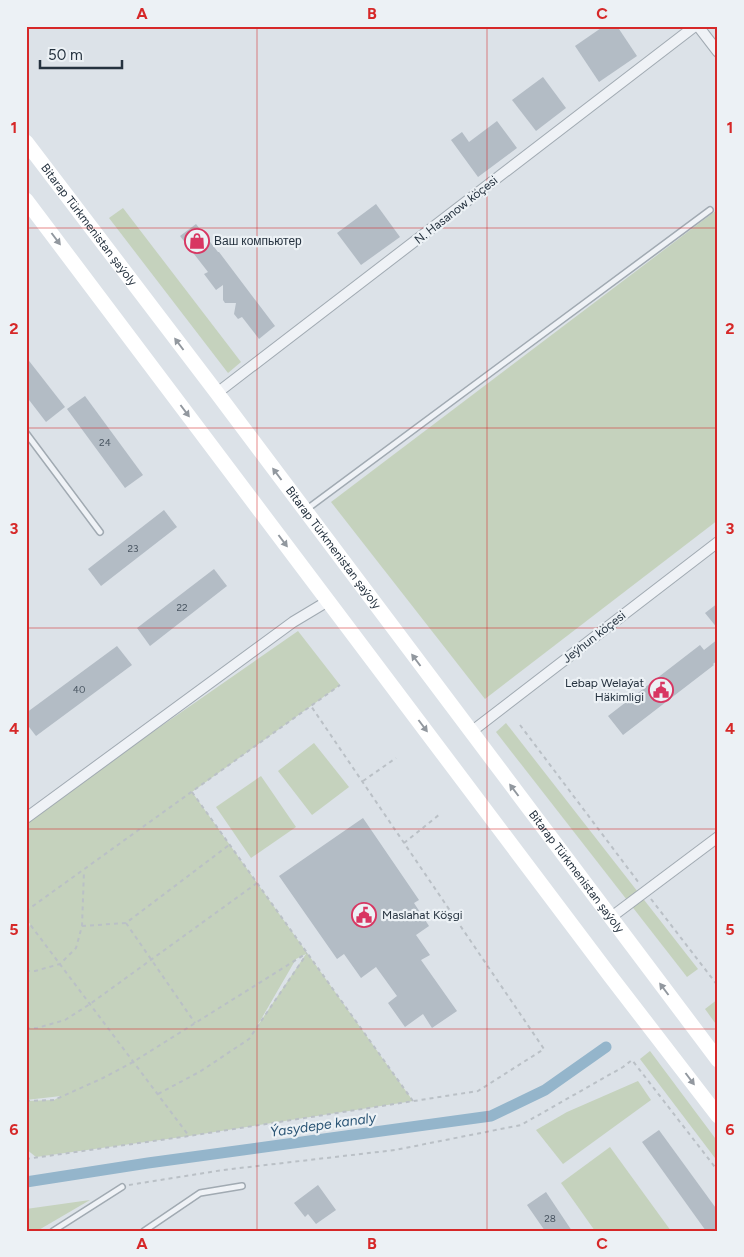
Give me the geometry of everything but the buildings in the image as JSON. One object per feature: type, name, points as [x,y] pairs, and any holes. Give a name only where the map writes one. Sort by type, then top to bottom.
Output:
[{"type":"main road","name":"Bitarap Türkmenistan şaýoly","points":[[26,142],[718,1060]]},
{"type":"main road","points":[[26,200],[611,977],[718,1116]]},
{"type":"street","points":[[697,26],[718,52]]},
{"type":"street","name":"N. Hasanow köçesi","points":[[217,393],[697,26]]},
{"type":"street","name":"Jeýhun köçesi","points":[[471,732],[718,542]]},
{"type":"street","points":[[26,818],[293,622],[328,601]]},
{"type":"street","points":[[610,918],[718,837]]},
{"type":"lane","points":[[304,511],[710,210]]},
{"type":"lane","points":[[26,433],[100,532]]},
{"type":"lane","points":[[144,1231],[200,1193],[242,1186]]},
{"type":"lane","points":[[53,1231],[122,1187]]},
{"type":"path","points":[[26,911],[340,685]]},
{"type":"path","points":[[27,1158],[189,1136],[478,1091],[544,1049],[312,706]]},
{"type":"path","points":[[520,725],[718,986]]},
{"type":"path","points":[[363,782],[396,758]]},
{"type":"path","points":[[192,792],[413,1101]]},
{"type":"path","points":[[404,843],[440,814]]},
{"type":"path","points":[[82,926],[126,923],[229,844]]},
{"type":"path","points":[[26,971],[35,971],[60,964],[76,948],[82,926],[84,870]]},
{"type":"path","points":[[26,1028],[37,1028],[65,1020],[152,960],[257,883]]},
{"type":"path","points":[[26,919],[189,1136]]},
{"type":"path","points":[[126,923],[195,1023]]},
{"type":"path","points":[[26,1101],[54,1100],[103,1078],[133,1062],[307,953]]},
{"type":"path","points":[[158,1094],[201,1071],[249,1039],[307,953]]},
{"type":"path","points":[[122,1187],[223,1170],[395,1150],[521,1125],[632,1060],[718,1171]]},
{"type":"green space","points":[[123,208],[241,362],[228,373],[109,218]]},
{"type":"green space","points":[[718,209],[718,520],[485,699],[331,502]]},
{"type":"green space","points":[[298,631],[340,685],[192,792],[413,1101],[189,1136],[36,1157],[26,1149],[26,1101],[54,1100],[61,1096],[26,1100],[26,937],[30,924],[26,919],[26,820]],"holes":[[[306,954],[256,1028],[296,959]]]},
{"type":"green space","points":[[506,723],[698,969],[687,977],[496,732]]},
{"type":"green space","points":[[314,743],[349,787],[312,815],[278,771]]},
{"type":"green space","points":[[261,776],[296,827],[251,858],[216,807]]},
{"type":"green space","points":[[718,999],[718,1027],[705,1009]]},
{"type":"green space","points":[[650,1051],[718,1142],[718,1162],[640,1059]]},
{"type":"green space","points":[[638,1081],[651,1100],[563,1164],[536,1130],[567,1112]]},
{"type":"green space","points":[[610,1147],[671,1231],[595,1231],[561,1183]]},
{"type":"green space","points":[[90,1200],[37,1231],[26,1231],[26,1209]]},
{"type":"waterway","name":"Ýasydepe kanaly","points":[[26,1182],[148,1163],[491,1116],[545,1090],[606,1047]]},
{"type":"place","name":"Ваш компьютер","points":[[197,241]]},
{"type":"place","name":"Lebap Welaýat Häkimligi","points":[[661,690]]},
{"type":"place","name":"Maslahat Köşgi","points":[[364,915]]}]
